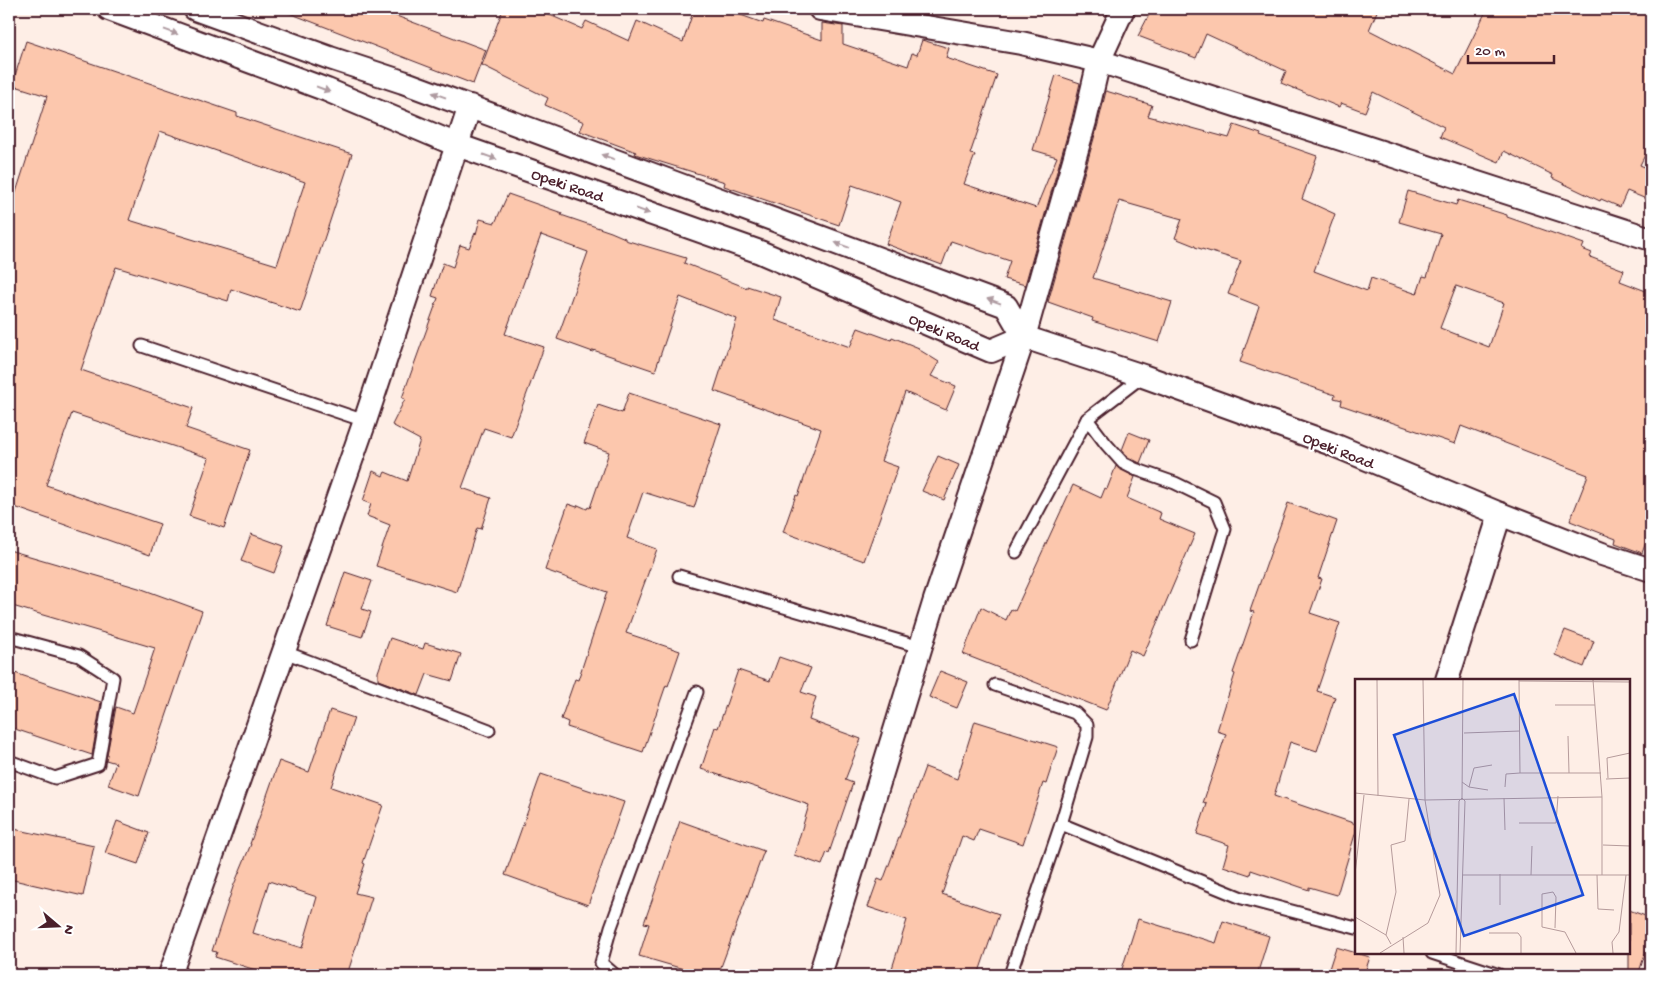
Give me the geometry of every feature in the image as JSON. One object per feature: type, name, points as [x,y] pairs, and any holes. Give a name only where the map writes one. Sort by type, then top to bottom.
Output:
[{"type":"street","name":"Opeki Road","points":[[109,9],[326,90],[457,145],[760,252],[991,351],[1024,337],[1143,376],[1328,443],[1500,514],[1602,554],[1651,570]]},
{"type":"street","points":[[194,9],[470,106],[1006,306],[1024,337]]},
{"type":"street","points":[[820,9],[1021,43],[1098,61],[1651,239]]},
{"type":"street","points":[[820,975],[920,647],[1024,337],[1085,121],[1098,61],[1123,9]]},
{"type":"street","points":[[170,975],[282,652],[365,421],[470,106]]},
{"type":"street","points":[[760,252],[778,221]]},
{"type":"street","points":[[1447,679],[1500,514]]},
{"type":"lane","points":[[142,346],[365,421]]},
{"type":"lane","points":[[1016,552],[1087,419],[1143,376]]},
{"type":"lane","points":[[1087,419],[1123,463],[1175,483],[1214,502],[1225,530],[1191,640]]},
{"type":"lane","points":[[679,576],[920,647]]},
{"type":"lane","points":[[9,637],[78,656],[113,678],[98,764],[55,778],[9,761]]},
{"type":"lane","points":[[282,652],[489,730]]},
{"type":"lane","points":[[995,685],[1075,713],[1087,725],[1087,737],[1061,824],[1010,975]]},
{"type":"lane","points":[[615,975],[601,963],[611,927],[697,692]]},
{"type":"lane","points":[[1061,824],[1242,898],[1355,928]]},
{"type":"lane","points":[[1435,954],[1499,975]]},
{"type":"building","points":[[284,9],[378,9],[486,50],[473,84],[284,11]]},
{"type":"building","points":[[503,9],[536,9],[582,29],[586,21],[629,41],[637,21],[683,42],[694,9],[724,9],[763,23],[764,20],[822,40],[822,23],[843,26],[843,44],[908,66],[912,53],[917,55],[922,40],[949,48],[946,58],[997,75],[970,154],[975,155],[964,184],[1036,208],[1057,157],[1033,150],[1056,75],[1080,83],[1025,285],[1004,279],[1010,261],[951,241],[942,265],[886,244],[901,202],[852,185],[839,225],[724,186],[725,182],[635,154],[636,152],[580,131],[584,122],[545,105],[548,98],[482,65]]},
{"type":"building","points":[[1152,9],[1378,9],[1369,30],[1455,74],[1487,9],[1651,9],[1651,143],[1640,165],[1651,170],[1651,201],[1627,191],[1620,207],[1601,199],[1600,201],[1552,178],[1553,175],[1504,151],[1499,162],[1440,137],[1444,127],[1373,92],[1365,112],[1341,103],[1339,107],[1281,83],[1286,71],[1206,34],[1196,58],[1138,36]]},
{"type":"building","points":[[26,41],[237,113],[237,116],[352,154],[300,312],[231,289],[228,301],[116,267],[81,370],[193,408],[186,428],[250,450],[224,528],[189,516],[209,458],[72,413],[46,485],[160,524],[150,555],[9,505],[9,214],[47,96],[12,85]],"holes":[[[160,131],[305,182],[277,265],[129,220]]]},
{"type":"building","points":[[1106,91],[1152,105],[1148,116],[1229,138],[1234,125],[1317,156],[1302,199],[1335,214],[1314,271],[1367,291],[1371,278],[1417,294],[1423,276],[1427,277],[1441,234],[1399,222],[1408,191],[1456,205],[1458,200],[1507,215],[1507,217],[1584,244],[1582,249],[1592,253],[1590,257],[1624,270],[1620,281],[1651,293],[1651,529],[1642,553],[1615,543],[1616,539],[1570,521],[1588,475],[1461,426],[1455,444],[1341,405],[1342,400],[1334,398],[1335,395],[1240,362],[1259,306],[1228,294],[1241,261],[1195,247],[1175,238],[1182,219],[1119,201],[1093,278],[1172,302],[1159,342],[1092,321],[1093,318],[1048,302]],"holes":[[[1456,286],[1504,303],[1489,347],[1440,328]]]},
{"type":"building","points":[[508,194],[611,232],[625,238],[625,240],[686,258],[684,263],[747,288],[747,286],[781,297],[775,320],[850,347],[858,328],[891,340],[892,337],[919,348],[939,362],[931,376],[956,386],[946,410],[905,392],[881,461],[898,467],[864,561],[783,532],[796,495],[798,496],[821,429],[714,391],[737,319],[680,297],[655,371],[557,339],[588,252],[541,235],[505,334],[544,347],[511,437],[484,428],[462,488],[491,498],[481,529],[477,528],[457,592],[376,566],[390,525],[367,516],[371,504],[363,501],[373,471],[383,476],[385,472],[407,481],[420,440],[392,425],[405,399],[402,398],[438,298],[432,296],[443,263],[453,267],[460,245],[469,248],[476,234],[480,219],[495,223]]},
{"type":"building","points":[[629,393],[721,424],[694,508],[643,492],[627,538],[657,549],[626,633],[680,651],[643,752],[567,727],[568,722],[561,719],[575,679],[578,680],[607,592],[545,570],[568,504],[577,507],[578,505],[587,509],[588,507],[590,508],[609,452],[584,443],[598,405],[622,413]]},
{"type":"building","points":[[1129,432],[1149,440],[1140,463],[1128,457],[1122,450]]},
{"type":"building","points":[[938,456],[959,465],[944,500],[922,491]]},
{"type":"building","points":[[1116,466],[1135,477],[1127,498],[1161,513],[1159,519],[1195,534],[1143,656],[1130,650],[1106,710],[963,654],[981,607],[1006,620],[1011,609],[1015,611],[1073,485],[1101,498],[1105,488],[1107,489]]},
{"type":"building","points":[[1288,503],[1337,521],[1318,578],[1322,579],[1310,613],[1340,623],[1317,691],[1335,697],[1317,751],[1290,742],[1274,796],[1355,824],[1355,834],[1337,895],[1309,887],[1309,890],[1251,870],[1250,875],[1223,866],[1229,845],[1197,834],[1207,804],[1203,803],[1226,734],[1217,731],[1235,674],[1233,673],[1254,612],[1250,611]]},
{"type":"building","points":[[251,534],[284,546],[274,573],[241,561]]},
{"type":"building","points":[[9,550],[142,589],[202,611],[139,796],[108,785],[116,763],[106,760],[116,707],[133,713],[155,648],[9,605]]},
{"type":"building","points":[[345,572],[372,581],[362,609],[371,612],[362,637],[327,626]]},
{"type":"building","points":[[1565,630],[1594,641],[1584,667],[1555,655]]},
{"type":"building","points":[[390,638],[423,649],[425,643],[461,654],[452,681],[427,674],[419,695],[378,680],[378,672]]},
{"type":"building","points":[[779,657],[811,668],[801,692],[816,697],[809,720],[861,739],[845,780],[853,783],[829,853],[827,852],[822,865],[794,855],[809,805],[701,769],[715,727],[718,728],[738,670],[770,681]]},
{"type":"building","points":[[9,671],[101,702],[92,755],[9,727]]},
{"type":"building","points":[[940,671],[968,682],[957,708],[929,697]]},
{"type":"building","points":[[330,710],[354,718],[331,787],[383,805],[355,893],[372,897],[347,975],[271,975],[215,957],[217,952],[212,951],[279,761],[309,772]],"holes":[[[269,881],[317,897],[302,948],[253,933]]]},
{"type":"building","points":[[975,721],[1058,747],[1046,784],[1043,783],[1023,844],[979,829],[974,841],[962,836],[942,894],[999,914],[978,975],[890,975],[907,920],[868,907],[878,879],[883,881],[925,767],[957,779]]},
{"type":"building","points":[[541,774],[624,802],[588,905],[505,875]]},
{"type":"building","points":[[117,821],[149,833],[138,864],[105,853]]},
{"type":"building","points":[[680,821],[764,851],[718,975],[704,975],[639,956],[649,924],[644,923]]},
{"type":"building","points":[[9,828],[94,846],[83,896],[9,879]]},
{"type":"building","points":[[1630,910],[1651,918],[1651,936],[1638,975],[1629,975]]},
{"type":"building","points":[[1138,919],[1216,943],[1223,921],[1269,936],[1257,975],[1120,975]]},
{"type":"building","points":[[1336,947],[1370,957],[1364,975],[1327,975]]}]
